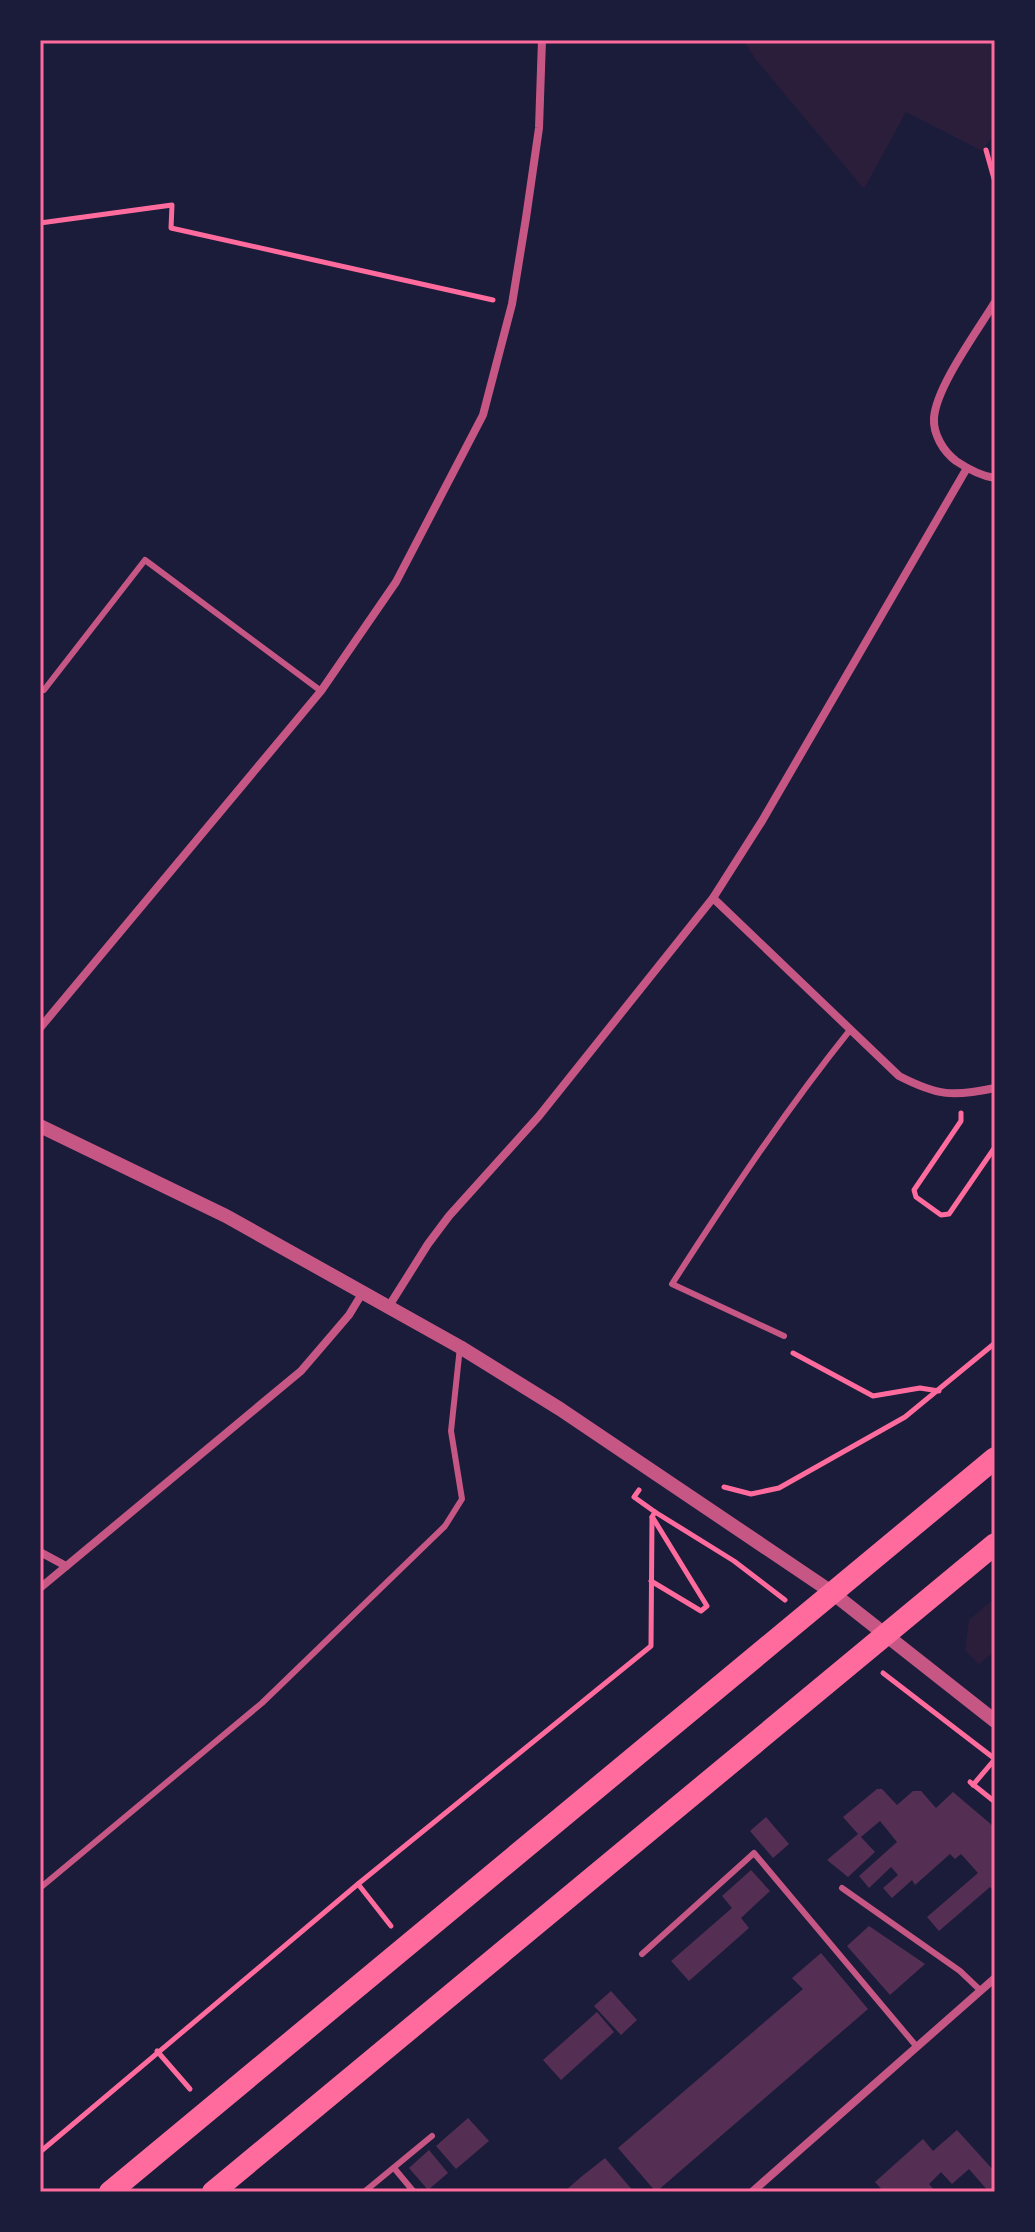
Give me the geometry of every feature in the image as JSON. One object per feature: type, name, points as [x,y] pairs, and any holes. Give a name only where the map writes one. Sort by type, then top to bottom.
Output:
[{"type":"highway","points":[[110,2192],[991,1461]]},
{"type":"highway","points":[[213,2192],[995,1544]]},
{"type":"street","points":[[40,1028],[321,691],[396,582],[483,415],[512,304],[539,128],[542,40]]},
{"type":"street","points":[[995,302],[943,389],[934,418],[936,435],[947,455],[967,468],[995,478]]},
{"type":"street","points":[[389,1306],[442,1225],[539,1116],[713,898],[762,821],[967,468]]},
{"type":"street","points":[[713,898],[899,1076],[922,1088],[960,1096],[995,1088]]},
{"type":"street","points":[[40,1126],[226,1216],[460,1347],[560,1409],[782,1557],[995,1721]]},
{"type":"street","points":[[40,1588],[301,1371],[349,1315],[363,1292]]},
{"type":"street","points":[[40,1552],[66,1566]]},
{"type":"street","points":[[752,2192],[995,1978]]},
{"type":"lane","points":[[44,690],[145,560],[321,691]]},
{"type":"lane","points":[[784,1336],[672,1284],[723,1204],[809,1081],[850,1030]]},
{"type":"lane","points":[[40,1888],[262,1703],[445,1526],[462,1499],[451,1431],[460,1347]]},
{"type":"lane","points":[[642,1954],[754,1853],[917,2047]]},
{"type":"lane","points":[[842,1888],[960,1971],[981,1991]]},
{"type":"lane","points":[[364,2192],[432,2136]]},
{"type":"lane","points":[[394,2168],[414,2192]]},
{"type":"path","points":[[986,150],[995,182]]},
{"type":"path","points":[[40,223],[172,205],[171,228],[512,304]]},
{"type":"path","points":[[960,1096],[961,1121],[914,1190],[916,1197],[941,1215],[949,1214],[995,1147]]},
{"type":"path","points":[[774,1332],[792,1353],[873,1396],[920,1388],[939,1391]]},
{"type":"path","points":[[728,1489],[751,1494],[779,1488],[905,1417],[995,1343]]},
{"type":"path","points":[[40,2152],[358,1884],[651,1646],[652,1517],[655,1512],[743,1567]]},
{"type":"path","points":[[651,1581],[701,1611],[707,1606],[652,1517]]},
{"type":"path","points":[[995,1759],[972,1784],[995,1802]]},
{"type":"path","points":[[358,1884],[375,1906]]},
{"type":"path","points":[[157,2051],[177,2073]]},
{"type":"shaded area","points":[[743,40],[995,40],[995,133],[982,151],[906,112],[864,189]]},
{"type":"shaded area","points":[[995,1598],[995,1651],[979,1664],[965,1650],[969,1620]]},
{"type":"building","points":[[877,1789],[882,1789],[897,1805],[913,1791],[921,1791],[936,1808],[953,1792],[993,1826],[995,1892],[990,1887],[939,1931],[927,1917],[978,1873],[961,1854],[955,1859],[950,1854],[915,1885],[912,1880],[892,1898],[883,1888],[898,1875],[891,1867],[869,1888],[859,1876],[897,1842],[880,1821],[861,1837],[875,1852],[848,1877],[827,1860],[858,1834],[843,1817]]},
{"type":"building","points":[[766,1817],[789,1844],[773,1858],[750,1831]]},
{"type":"building","points":[[751,1870],[770,1891],[741,1918],[749,1928],[689,1981],[671,1961],[732,1908],[722,1896]]},
{"type":"building","points":[[869,1926],[925,1964],[890,1995],[847,1946]]},
{"type":"building","points":[[821,1953],[868,2009],[656,2192],[618,2148],[803,1989],[792,1978]]},
{"type":"building","points":[[611,1991],[637,2020],[621,2035],[594,2006]]},
{"type":"building","points":[[597,2012],[614,2032],[561,2080],[543,2060]]},
{"type":"building","points":[[468,2118],[489,2141],[456,2169],[436,2146]]},
{"type":"building","points":[[957,2130],[995,2172],[995,2192],[989,2192],[969,2169],[952,2184],[941,2172],[929,2184],[936,2192],[884,2192],[875,2182],[923,2139],[933,2151]]},
{"type":"building","points":[[429,2150],[448,2173],[428,2190],[409,2168]]},
{"type":"building","points":[[605,2158],[634,2192],[564,2192],[581,2177]]}]
